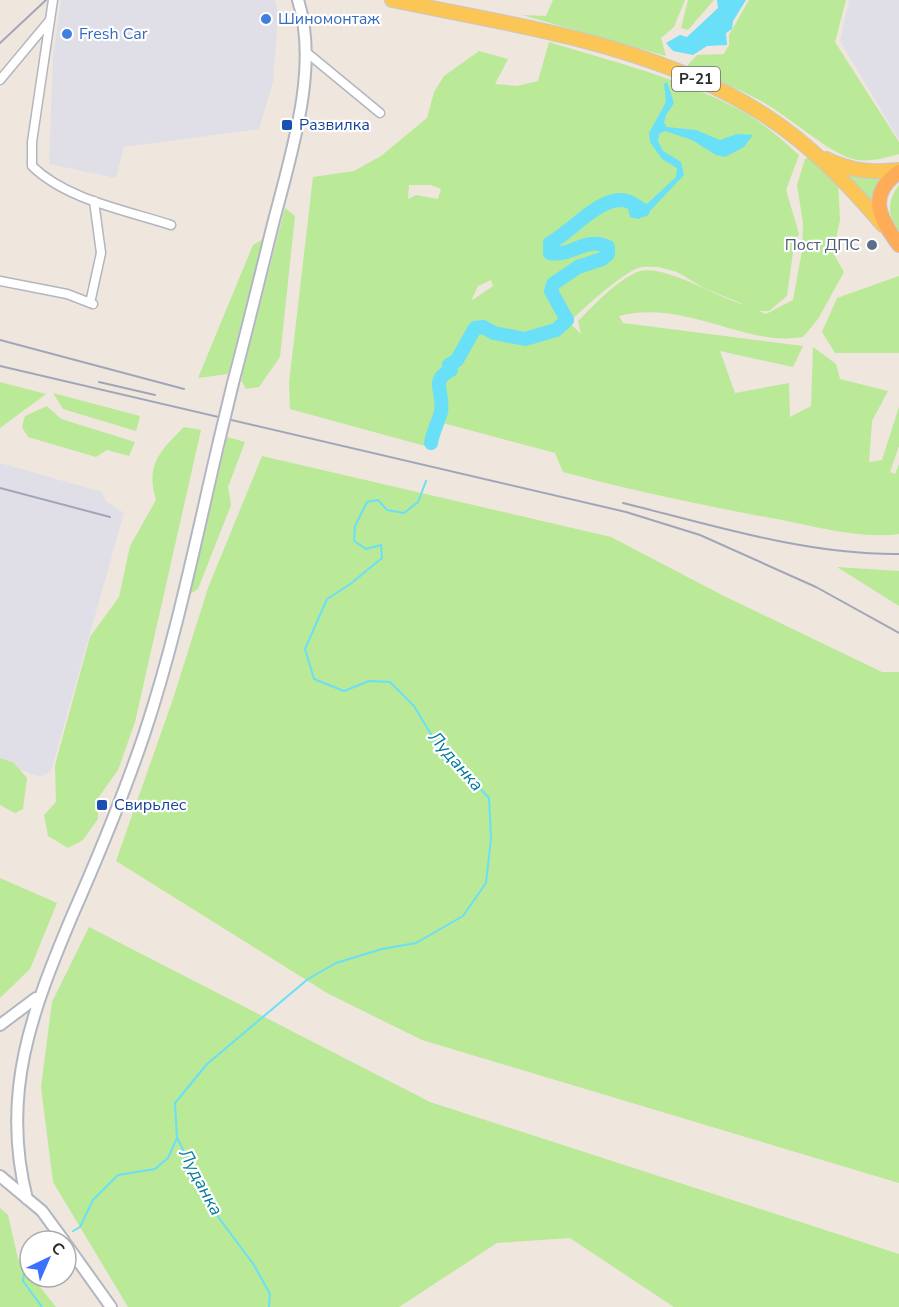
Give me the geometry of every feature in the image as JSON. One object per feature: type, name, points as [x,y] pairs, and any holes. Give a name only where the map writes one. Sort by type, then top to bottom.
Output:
[{"type":"highway","name":"Р-21","points":[[897,241],[883,225],[879,204],[886,184],[899,171]]},
{"type":"main road","name":"Р-21","points":[[392,0],[569,38],[657,64],[745,103],[816,153],[883,225]]},
{"type":"main road","name":"Р-21","points":[[816,153],[855,170],[876,173],[899,171]]},
{"type":"street","points":[[53,0],[32,142],[32,166],[47,181],[94,201],[171,225]]},
{"type":"street","points":[[27,1198],[14,1143],[12,1111],[14,1076],[37,998],[113,818],[144,735],[174,632],[293,144],[305,72],[306,52],[300,1]]},
{"type":"street","points":[[0,80],[51,19]]},
{"type":"street","points":[[306,52],[380,113]]},
{"type":"street","points":[[0,281],[67,294],[92,304],[101,254],[94,201]]},
{"type":"street","points":[[0,1025],[37,998]]},
{"type":"street","points":[[0,1176],[42,1212],[55,1229]]},
{"type":"street","points":[[78,1260],[111,1307]]},
{"type":"shaded area","points":[[61,0],[275,0],[278,15],[273,82],[259,129],[124,147],[116,178],[49,164],[53,58]]},
{"type":"shaded area","points":[[849,0],[899,0],[899,140],[840,41]]},
{"type":"shaded area","points":[[0,463],[102,492],[106,501],[124,513],[51,771],[40,777],[0,762]]},
{"type":"green space","points":[[553,0],[685,0],[674,27],[661,38],[666,56],[522,15],[546,16]]},
{"type":"green space","points":[[688,0],[714,0],[688,30],[681,28]]},
{"type":"green space","points":[[749,0],[846,0],[835,42],[899,142],[899,154],[876,160],[853,159],[843,155],[832,150],[763,102],[687,66],[697,55],[724,54],[729,45],[729,35]]},
{"type":"green space","points":[[549,42],[646,72],[717,99],[756,120],[799,155],[786,190],[799,234],[794,245],[787,296],[769,311],[759,311],[766,314],[793,300],[802,251],[803,223],[797,185],[805,159],[811,156],[838,181],[840,220],[833,253],[844,272],[818,319],[803,337],[759,336],[668,314],[644,312],[619,316],[623,323],[803,346],[793,367],[720,351],[735,393],[789,383],[790,417],[811,406],[813,347],[836,364],[840,379],[888,391],[872,421],[869,462],[882,460],[899,407],[899,446],[890,472],[895,474],[899,464],[899,534],[869,535],[838,531],[616,486],[563,472],[555,453],[432,420],[425,446],[290,409],[289,383],[313,177],[354,171],[381,156],[427,118],[434,92],[444,76],[479,51],[508,59],[495,84],[517,86],[538,81]],"holes":[[[409,185],[431,185],[441,189],[438,199],[416,195],[408,199]],[[645,267],[658,267],[677,272],[704,288],[745,305],[674,276],[646,270],[627,278],[598,301],[578,321],[581,334],[570,323],[613,284],[632,271]],[[491,280],[493,286],[471,301],[478,286]]]},
{"type":"green space","points":[[845,173],[881,178],[873,204]]},
{"type":"green space","points":[[899,185],[899,231],[892,220],[890,208],[892,196]]},
{"type":"green space","points":[[285,208],[295,216],[280,357],[259,387],[246,389],[241,380]]},
{"type":"green space","points":[[263,239],[228,374],[198,378],[253,245]]},
{"type":"green space","points":[[899,276],[899,353],[835,353],[822,332],[837,298]]},
{"type":"green space","points":[[0,382],[46,394],[0,428]]},
{"type":"green space","points":[[53,393],[140,416],[136,431],[63,409]]},
{"type":"green space","points":[[47,406],[61,419],[135,442],[129,456],[107,450],[96,457],[28,437],[22,427],[25,416]]},
{"type":"green space","points":[[184,427],[201,430],[135,722],[118,770],[98,798],[98,819],[83,840],[68,848],[48,836],[44,815],[56,802],[55,765],[90,637],[119,597],[130,546],[156,500],[152,477],[157,459],[168,443]]},
{"type":"green space","points":[[227,437],[245,442],[228,487],[231,505],[198,589],[190,594]]},
{"type":"green space","points":[[262,456],[611,537],[722,595],[882,672],[899,672],[899,1183],[422,1040],[327,993],[116,861],[173,699],[208,588]]},
{"type":"green space","points":[[837,567],[899,571],[899,606]]},
{"type":"green space","points":[[0,758],[14,763],[27,778],[23,809],[15,813],[0,805]]},
{"type":"green space","points":[[0,878],[57,903],[30,969],[0,998]]},
{"type":"green space","points":[[89,927],[430,1102],[899,1254],[899,1307],[674,1307],[570,1238],[497,1243],[399,1307],[128,1307],[53,1182],[41,1087],[52,1002]]},
{"type":"green space","points":[[0,1208],[8,1215],[18,1259],[18,1289],[42,1289],[56,1307],[0,1307]]},
{"type":"water","points":[[717,0],[746,0],[733,21],[732,29],[726,33],[727,45],[707,46],[693,55],[673,51],[666,43],[680,35],[687,37],[718,8]]},
{"type":"water","points":[[667,82],[674,103],[666,115],[664,123],[667,127],[696,130],[720,140],[737,134],[753,135],[744,147],[725,157],[716,155],[692,140],[665,131],[659,134],[658,141],[663,151],[681,162],[684,175],[648,213],[639,219],[630,217],[628,209],[633,212],[636,209],[629,201],[647,204],[676,177],[677,168],[662,159],[650,142],[649,133],[666,102],[664,84]]},
{"type":"waterway","name":"Луданка","points":[[431,443],[441,412],[440,381],[443,375],[451,370],[449,365],[457,360],[475,328],[483,327],[494,333],[525,339],[556,330],[567,320],[551,291],[553,284],[578,267],[602,259],[608,254],[608,247],[600,244],[550,253],[550,243],[594,211],[613,201],[625,200],[643,210]]},
{"type":"waterway","name":"Луданка","points":[[269,1307],[270,1294],[254,1265],[219,1218],[177,1138],[175,1103],[207,1064],[308,979],[336,963],[382,949],[416,943],[463,916],[486,883],[491,838],[489,798],[435,741],[414,706],[390,682],[369,681],[344,691],[314,679],[305,649],[327,599],[349,585],[382,558],[381,545],[366,549],[354,541],[355,526],[367,502],[378,500],[387,510],[404,513],[418,502],[426,481]]},
{"type":"waterway","points":[[76,1229],[80,1227],[93,1200],[118,1175],[155,1169],[168,1158],[177,1138]]},
{"type":"waterway","points":[[29,1289],[42,1307]]},
{"type":"railway","points":[[0,43],[46,0]]},
{"type":"railway","points":[[0,340],[184,389]]},
{"type":"railway","points":[[0,366],[626,512],[700,535],[816,587],[899,633]]},
{"type":"railway","points":[[99,382],[155,395]]},
{"type":"railway","points":[[0,488],[110,517]]},
{"type":"railway","points":[[623,503],[794,544],[829,550],[899,554]]},
{"type":"place","name":"Шиномонтаж","points":[[266,19]]},
{"type":"place","name":"Fresh Car","points":[[67,34]]},
{"type":"place","name":"Развилка","points":[[287,125]]},
{"type":"place","name":"Пост ДПС","points":[[872,245]]},
{"type":"place","name":"Свирьлес","points":[[102,805]]}]
